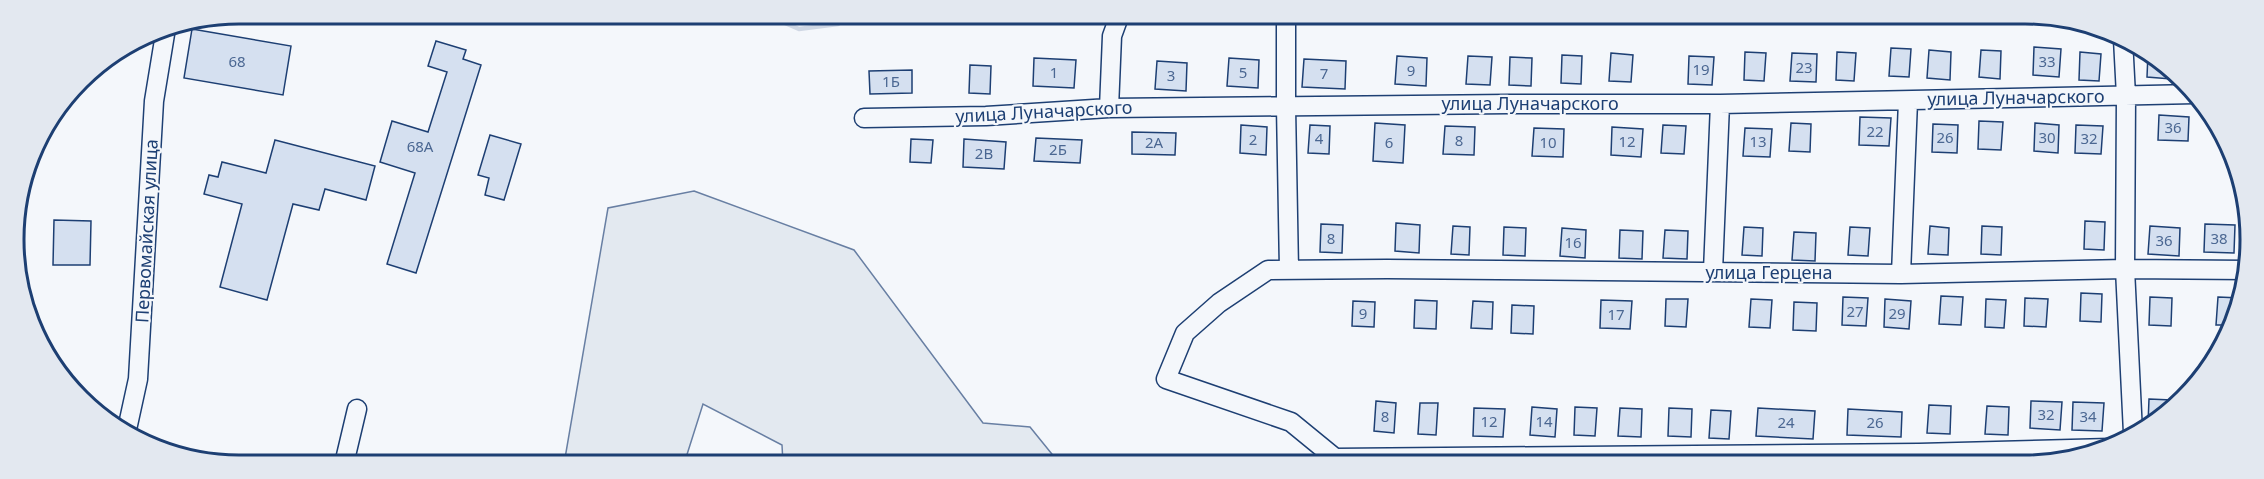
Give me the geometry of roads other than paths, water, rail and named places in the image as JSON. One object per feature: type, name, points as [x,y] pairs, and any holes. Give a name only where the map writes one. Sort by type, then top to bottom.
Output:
[{"type":"street","points":[[1109,108],[1112,36],[1116,24]]},
{"type":"street","points":[[1286,24],[1289,270]]},
{"type":"street","name":"Первомайская улица","points":[[128,424],[138,379],[154,101],[165,37]]},
{"type":"street","points":[[2123,48],[2126,96],[2125,268],[2133,426]]},
{"type":"street","name":"улица Луначарского","points":[[864,118],[986,116],[1109,108],[1720,104],[2184,94]]},
{"type":"street","points":[[1901,274],[1908,101]]},
{"type":"street","points":[[1713,272],[1720,104]]},
{"type":"street","name":"улица Герцена","points":[[1328,455],[1291,423],[1166,379],[1185,333],[1219,303],[1268,270],[1901,274],[2125,268],[2238,270]]},
{"type":"street","points":[[346,455],[357,409]]},
{"type":"street","points":[[1773,455],[2076,449]]},
{"type":"waterway","points":[[787,24],[799,29],[838,24]]}]
